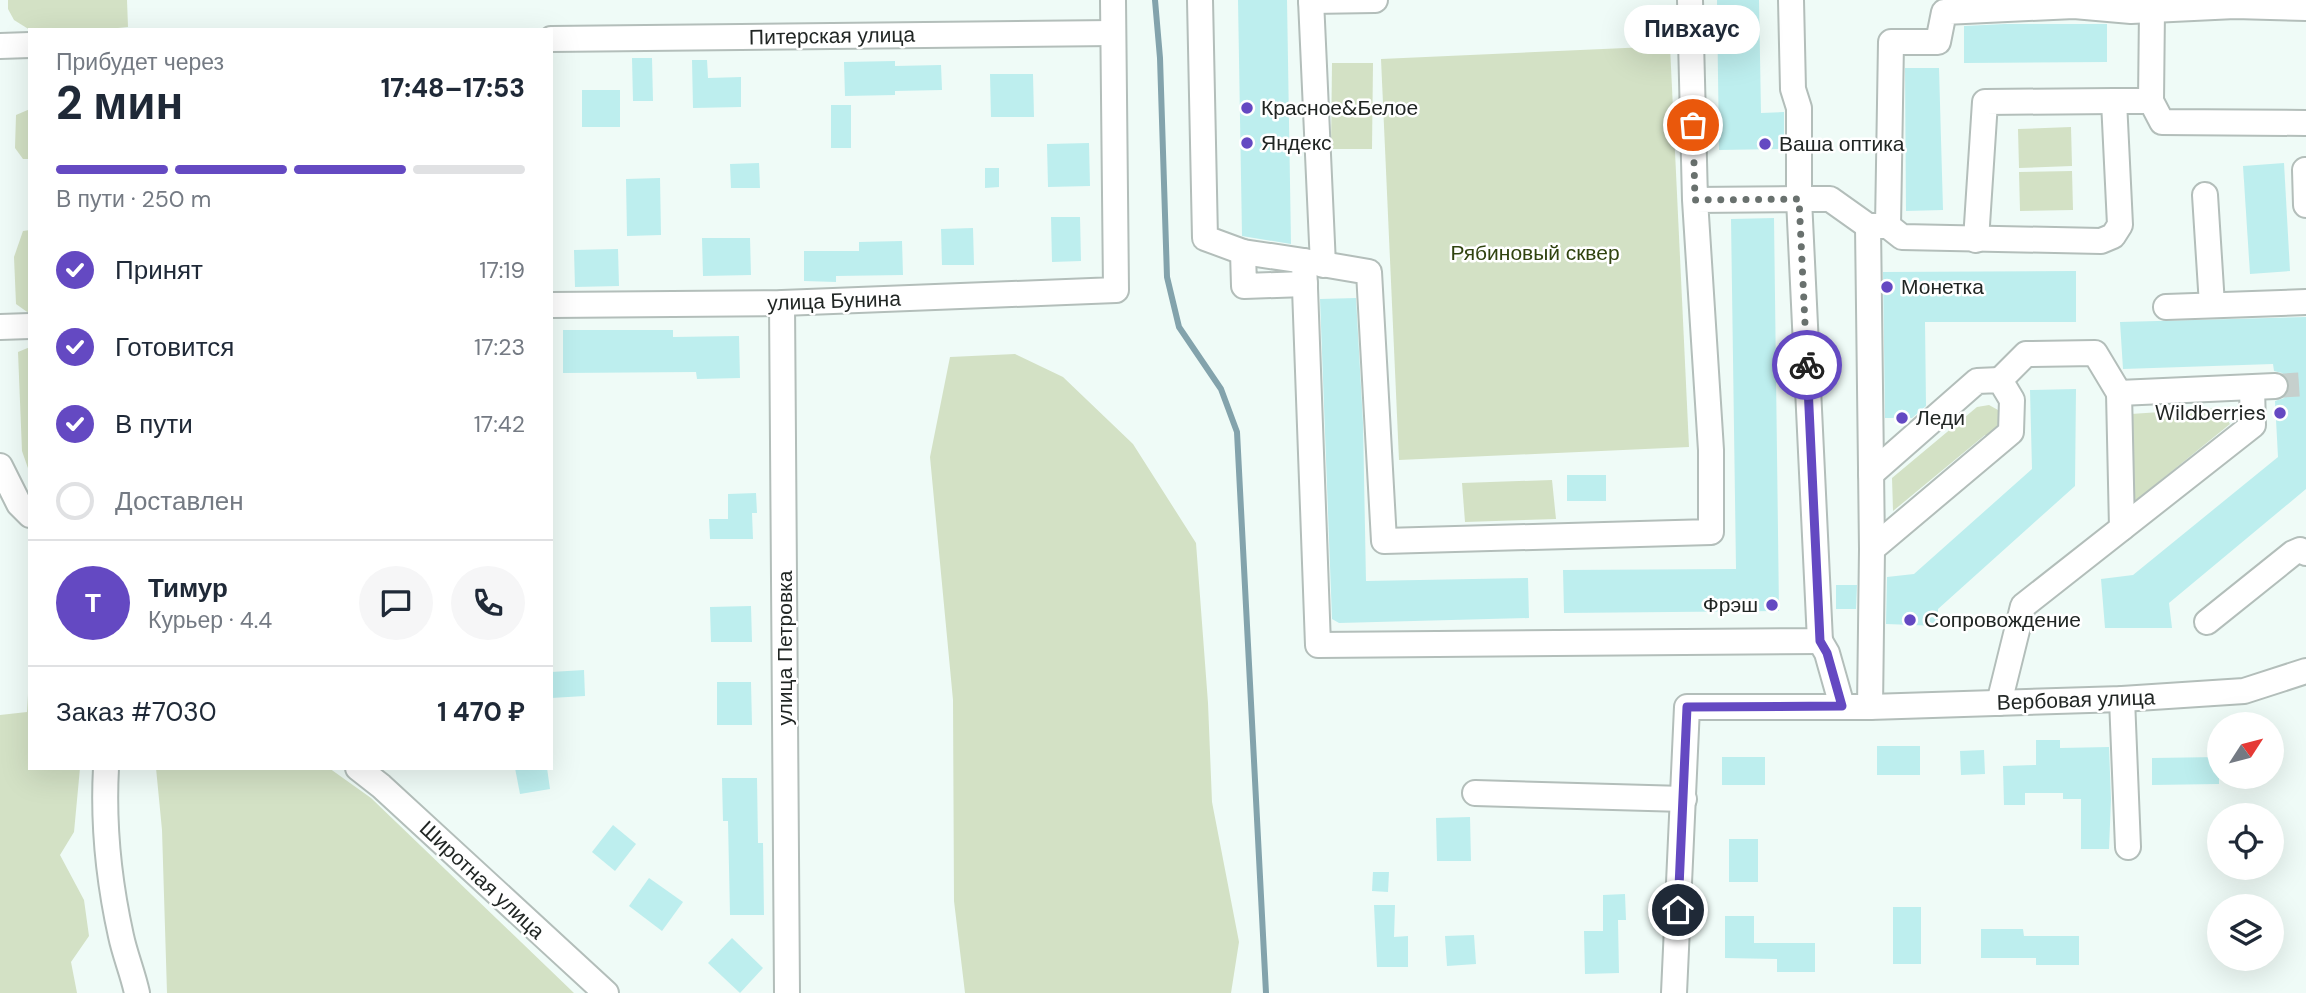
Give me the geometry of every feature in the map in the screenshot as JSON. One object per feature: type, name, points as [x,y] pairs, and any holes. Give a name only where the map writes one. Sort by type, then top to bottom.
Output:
[{"type":"street","points":[[1113,0],[1113,33]]},
{"type":"street","points":[[1200,0],[1205,238],[1243,252],[1311,270],[1369,272],[1384,541],[1711,532],[1711,450],[1695,200],[1690,0]]},
{"type":"street","points":[[1375,0],[1311,0],[1311,270],[1318,645],[1820,641]]},
{"type":"street","points":[[1791,0],[1793,89],[1799,108],[1799,199],[1820,641],[1827,653],[1842,706]]},
{"type":"street","points":[[1870,707],[1871,474],[1878,226],[1891,42],[1938,43],[1944,12],[2074,6],[2131,10],[2235,6],[2306,8]]},
{"type":"street","points":[[2152,9],[2151,101],[2162,122],[2306,123]]},
{"type":"street","name":"Питерская улица","points":[[553,39],[1113,33]]},
{"type":"street","name":"улица Бунина","points":[[553,304],[782,303],[1116,290],[1113,33]]},
{"type":"street","points":[[0,46],[28,45]]},
{"type":"street","points":[[1695,200],[1830,199],[1902,237],[2101,241],[2113,236],[2120,225],[2115,101]]},
{"type":"street","points":[[1976,240],[1985,102],[2151,101]]},
{"type":"street","points":[[2305,170],[2306,205]]},
{"type":"street","points":[[2205,195],[2211,305]]},
{"type":"street","points":[[1243,252],[1244,286],[1311,270]]},
{"type":"street","points":[[2166,307],[2306,302]]},
{"type":"street","name":"улица Петровка","points":[[782,303],[787,993]]},
{"type":"street","points":[[0,327],[28,326]]},
{"type":"street","points":[[1871,474],[1977,381],[2000,380],[2026,354],[2095,353],[2119,393],[2122,528]]},
{"type":"street","points":[[1872,548],[2011,432],[2012,400],[2000,380]]},
{"type":"street","points":[[1999,703],[2024,606],[2253,425],[2263,387],[2119,393]]},
{"type":"street","points":[[0,466],[19,504],[28,513]]},
{"type":"street","points":[[2207,622],[2293,552],[2300,550],[2306,553]]},
{"type":"street","name":"Вербовая улица","points":[[1684,799],[1687,707],[1870,707],[2122,699],[2244,691],[2306,671]]},
{"type":"street","points":[[2122,699],[2128,847]]},
{"type":"street","points":[[106,770],[104,794],[112,890],[121,939],[137,993]]},
{"type":"street","name":"Широтная улица","points":[[361,770],[606,993]]},
{"type":"street","points":[[1475,793],[1684,799],[1674,993]]},
{"type":"green space","points":[[8,0],[127,0],[128,27],[28,29],[14,20],[8,9]]},
{"type":"green space","name":"Рябиновый сквер","points":[[1670,46],[1689,447],[1399,460],[1381,59]]},
{"type":"green space","points":[[1332,63],[1373,63],[1372,149],[1331,149]]},
{"type":"green space","points":[[28,110],[28,159],[23,159],[15,148],[16,115]]},
{"type":"green space","points":[[2071,127],[2072,166],[2019,168],[2018,129]]},
{"type":"green space","points":[[2072,171],[2073,210],[2020,211],[2019,172]]},
{"type":"green space","points":[[28,230],[28,313],[16,304],[14,257],[23,231]]},
{"type":"green space","points":[[28,348],[28,468],[22,451],[18,352]]},
{"type":"green space","points":[[1015,354],[1063,377],[1133,444],[1196,543],[1208,703],[1212,802],[1239,942],[1231,993],[965,993],[954,901],[953,700],[930,457],[950,357]]},
{"type":"green space","points":[[1989,405],[1998,410],[2004,421],[1995,436],[1985,435],[1893,511],[1892,478],[1977,407]]},
{"type":"green space","points":[[2219,408],[2230,424],[2134,502],[2131,414]]},
{"type":"green space","points":[[1552,480],[1556,519],[1465,522],[1462,483]]},
{"type":"green space","points":[[28,694],[28,770],[80,770],[74,832],[60,855],[84,900],[89,936],[71,962],[77,993],[0,993],[0,715],[27,712]]},
{"type":"green space","points":[[156,770],[332,770],[371,798],[574,993],[167,993],[162,830]]},
{"type":"building","points":[[1238,0],[1287,0],[1291,244],[1242,236]]},
{"type":"building","points":[[1717,0],[1759,0],[1761,113],[1784,112],[1784,149],[1719,150]]},
{"type":"building","points":[[2107,24],[2107,62],[1964,63],[1964,26]]},
{"type":"building","points":[[632,58],[652,58],[653,101],[633,101]]},
{"type":"building","points":[[692,60],[707,60],[708,78],[741,77],[741,107],[693,108]]},
{"type":"building","points":[[895,61],[895,66],[941,65],[942,90],[845,96],[844,62]]},
{"type":"building","points":[[1905,68],[1939,68],[1943,210],[1906,211]]},
{"type":"building","points":[[990,74],[1033,74],[1034,117],[991,117]]},
{"type":"building","points":[[582,90],[620,90],[620,127],[582,127]]},
{"type":"building","points":[[831,105],[851,105],[851,148],[831,148]]},
{"type":"building","points":[[1089,143],[1090,186],[1048,187],[1047,144]]},
{"type":"building","points":[[759,163],[760,188],[731,188],[730,164]]},
{"type":"building","points":[[2284,163],[2290,271],[2250,274],[2243,166]]},
{"type":"building","points":[[985,168],[999,168],[999,187],[985,188]]},
{"type":"building","points":[[660,178],[661,235],[627,236],[626,179]]},
{"type":"building","points":[[1051,217],[1080,217],[1081,261],[1052,262]]},
{"type":"building","points":[[1774,218],[1779,611],[1564,613],[1563,570],[1736,569],[1731,219]]},
{"type":"building","points":[[973,228],[974,265],[942,265],[941,229]]},
{"type":"building","points":[[702,238],[750,238],[751,275],[703,276]]},
{"type":"building","points":[[902,241],[903,275],[836,276],[836,282],[804,281],[804,251],[859,251],[859,242]]},
{"type":"building","points":[[618,249],[619,286],[575,287],[574,250]]},
{"type":"building","points":[[2076,271],[2076,322],[1925,322],[1926,406],[1912,418],[1885,418],[1883,272]]},
{"type":"building","points":[[1356,298],[1363,423],[1366,581],[1528,578],[1529,618],[1339,623],[1332,619],[1320,299]]},
{"type":"building","points":[[2306,317],[2306,489],[2169,603],[2172,628],[2105,628],[2101,579],[2133,575],[2278,457],[2275,401],[2284,398],[2290,386],[2282,373],[2274,371],[2273,364],[2123,369],[2120,322]]},
{"type":"building","points":[[563,330],[673,330],[673,337],[739,336],[740,378],[697,379],[696,372],[563,373]]},
{"type":"building","points":[[2076,389],[2075,486],[1938,609],[1938,626],[1886,624],[1887,577],[1914,574],[2032,469],[2030,390]]},
{"type":"building","points":[[1567,475],[1606,475],[1606,501],[1567,501]]},
{"type":"building","points":[[756,493],[757,513],[752,513],[753,539],[710,539],[709,519],[728,519],[728,494]]},
{"type":"building","points":[[1836,585],[1857,585],[1856,609],[1836,609]]},
{"type":"building","points":[[751,606],[752,642],[711,642],[710,607]]},
{"type":"building","points":[[584,670],[585,696],[553,698],[553,672]]},
{"type":"building","points":[[717,682],[751,682],[752,725],[717,725]]},
{"type":"building","points":[[2036,740],[2060,740],[2060,748],[2109,747],[2109,849],[2081,849],[2081,799],[2063,799],[2063,793],[2025,793],[2025,805],[2004,805],[2003,766],[2036,765]]},
{"type":"building","points":[[1877,746],[1920,746],[1920,775],[1877,775]]},
{"type":"building","points":[[1984,750],[1985,774],[1961,775],[1960,751]]},
{"type":"building","points":[[1722,757],[1765,757],[1765,785],[1722,785]]},
{"type":"building","points":[[2207,757],[2207,784],[2152,785],[2152,758]]},
{"type":"building","points":[[515,770],[547,770],[550,789],[520,794]]},
{"type":"building","points":[[722,778],[757,778],[758,843],[763,843],[764,915],[730,915],[728,821],[723,821]]},
{"type":"building","points":[[1470,817],[1471,861],[1437,861],[1436,818]]},
{"type":"building","points":[[613,825],[636,844],[615,871],[592,852]]},
{"type":"building","points":[[1729,839],[1758,839],[1758,882],[1729,882]]},
{"type":"building","points":[[1373,872],[1389,872],[1388,892],[1372,891]]},
{"type":"building","points":[[649,878],[683,902],[662,931],[629,906]]},
{"type":"building","points":[[1625,894],[1626,920],[1618,920],[1619,973],[1585,974],[1584,931],[1603,931],[1603,895]]},
{"type":"building","points":[[1374,905],[1395,905],[1394,937],[1408,936],[1408,967],[1377,967]]},
{"type":"building","points":[[1893,907],[1921,907],[1921,964],[1893,964]]},
{"type":"building","points":[[1725,916],[1754,916],[1754,943],[1815,943],[1815,972],[1777,972],[1777,959],[1725,958]]},
{"type":"building","points":[[1981,929],[2023,929],[2024,936],[2079,936],[2079,965],[2036,965],[2036,958],[1981,958]]},
{"type":"building","points":[[1474,935],[1476,964],[1447,966],[1445,936]]},
{"type":"building","points":[[732,938],[763,968],[740,993],[708,963]]},
{"type":"waterway","points":[[1155,0],[1160,58],[1167,277],[1179,327],[1221,389],[1237,432],[1266,993]]},
{"type":"tunnel","points":[[2275,386],[2306,384]]},
{"type":"way so far","points":[[1693,125],[1695,200],[1799,199],[1807,365]]},
{"type":"place","name":"Красное&Белое","points":[[1247,108]]},
{"type":"place","name":"Пивхаус","points":[[1693,125]]},
{"type":"place","name":"Яндекс","points":[[1247,143]]},
{"type":"place","name":"Ваша оптика","points":[[1765,144]]},
{"type":"place","name":"Монетка","points":[[1887,287]]},
{"type":"place","name":"Wildberries","points":[[2280,413]]},
{"type":"place","name":"Леди","points":[[1902,418]]},
{"type":"place","name":"Фрэш","points":[[1772,605]]},
{"type":"place","name":"Сопровождение","points":[[1910,620]]},
{"type":"route","points":[[1678,910],[1687,707],[1842,706],[1827,653],[1820,641],[1807,365]]}]
